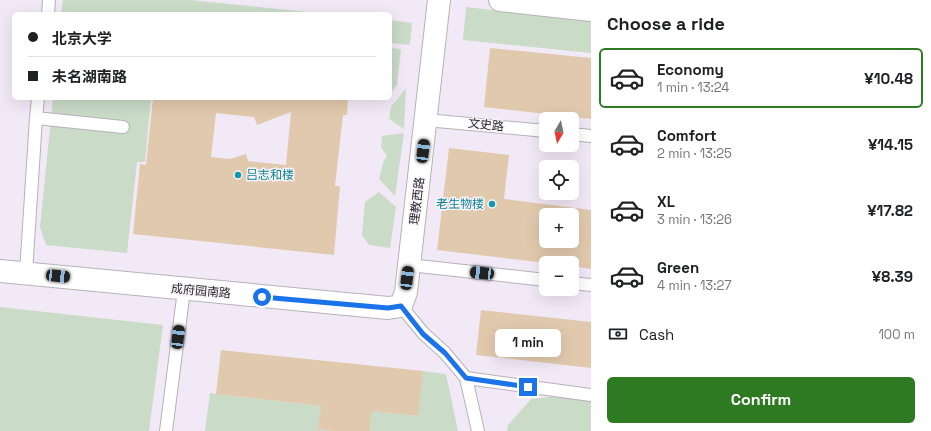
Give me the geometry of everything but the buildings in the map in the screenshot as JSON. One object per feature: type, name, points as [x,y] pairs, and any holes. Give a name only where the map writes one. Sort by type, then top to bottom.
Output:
[{"type":"street","name":"理教西路","points":[[401,306],[406,292],[439,0]]},
{"type":"street","points":[[500,0],[591,10]]},
{"type":"street","name":"成府园南路","points":[[0,271],[184,290],[388,308],[401,306]]},
{"type":"lane","points":[[48,12],[49,0]]},
{"type":"lane","points":[[26,273],[38,100]]},
{"type":"lane","points":[[36,118],[123,127]]},
{"type":"lane","name":"文史路","points":[[426,120],[539,130]]},
{"type":"lane","points":[[579,135],[591,136]]},
{"type":"lane","points":[[409,265],[539,279]]},
{"type":"lane","points":[[579,284],[591,285]]},
{"type":"lane","points":[[166,431],[184,290]]},
{"type":"lane","points":[[401,306],[423,334],[445,353],[466,378],[478,431]]},
{"type":"lane","points":[[466,378],[591,395]]},
{"type":"shaded area","points":[[0,0],[591,0],[591,431],[0,431]]},
{"type":"green space","points":[[63,0],[191,0],[308,12],[61,12]]},
{"type":"green space","points":[[466,7],[591,21],[591,53],[463,40]]},
{"type":"green space","points":[[392,20],[412,23],[410,45],[392,43]]},
{"type":"green space","points":[[392,48],[401,49],[397,85],[392,91]]},
{"type":"green space","points":[[406,88],[404,129],[389,119],[391,107]]},
{"type":"green space","points":[[53,100],[151,100],[145,162],[137,162],[127,253],[46,245],[40,227]]},
{"type":"green space","points":[[404,133],[395,196],[379,179],[383,163],[387,156],[381,147],[382,136]]},
{"type":"green space","points":[[379,192],[396,207],[390,248],[369,245],[362,235],[365,202]]},
{"type":"green space","points":[[0,307],[163,325],[149,431],[0,431]]},
{"type":"green space","points":[[423,371],[446,374],[458,431],[370,431],[372,411],[417,416]]},
{"type":"green space","points":[[210,393],[321,406],[319,429],[332,431],[205,431]]},
{"type":"green space","points":[[568,395],[591,399],[591,431],[507,431],[508,425],[531,399]]},
{"type":"place","name":"吕志和楼","points":[[238,175]]},
{"type":"place","name":"老生物楼","points":[[492,204]]},
{"type":"route","points":[[262,297],[388,308],[401,306],[423,334],[445,353],[466,378],[528,387]]}]
